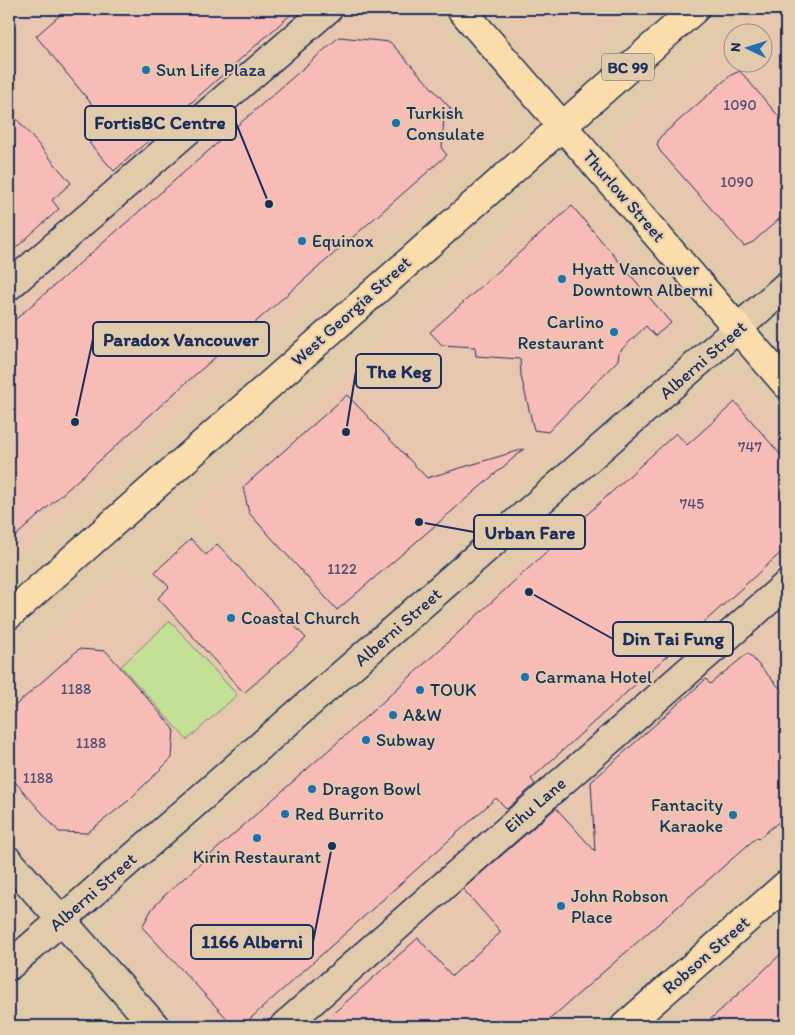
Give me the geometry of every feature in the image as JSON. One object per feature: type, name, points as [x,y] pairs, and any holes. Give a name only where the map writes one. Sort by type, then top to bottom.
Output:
[{"type":"main road","name":"Thurlow Street","points":[[461,9],[786,384]]},
{"type":"main road","name":"West Georgia Street","points":[[9,615],[695,9]]},
{"type":"main road","name":"Robson Street","points":[[625,1026],[786,885]]},
{"type":"street","points":[[9,286],[328,9]]},
{"type":"street","name":"Alberni Street","points":[[9,966],[786,286]]},
{"type":"street","name":"Eihu Lane","points":[[284,1026],[786,584]]},
{"type":"street","points":[[9,861],[155,1026]]},
{"type":"shaded area","points":[[26,9],[423,9],[506,102],[510,109],[510,124],[504,134],[9,565],[9,23]]},
{"type":"shaded area","points":[[504,9],[629,9],[608,28],[600,48],[565,78],[547,74],[539,69],[509,33]]},
{"type":"shaded area","points":[[759,9],[786,9],[786,257],[756,284],[743,290],[733,286],[620,160],[615,146],[622,130],[722,42],[722,72],[772,72],[772,22],[744,22]]},
{"type":"shaded area","points":[[569,185],[585,192],[689,315],[693,322],[693,331],[687,339],[326,658],[192,509],[556,188]]},
{"type":"shaded area","points":[[738,375],[748,381],[786,424],[786,853],[588,1026],[183,1026],[113,947],[108,933],[110,923],[115,916],[721,382]]},
{"type":"shaded area","points":[[128,564],[258,715],[80,873],[68,881],[61,882],[41,874],[9,834],[9,669]]},
{"type":"shaded area","points":[[786,922],[786,1026],[667,1026]]},
{"type":"green space","points":[[170,621],[237,695],[187,740],[121,666]]},
{"type":"building","name":"Sun Life Plaza","points":[[67,9],[297,9],[114,171],[90,144],[91,103],[36,36]]},
{"type":"building","points":[[339,37],[390,42],[451,109],[444,114],[442,149],[447,155],[188,381],[9,542],[9,325]]},
{"type":"building","points":[[741,72],[786,125],[786,213],[753,242],[744,246],[660,151],[657,145],[660,137],[731,75]]},
{"type":"building","points":[[9,110],[71,183],[52,200],[59,209],[9,254]]},
{"type":"building","name":"Hyatt Vancouver Downtown Alberni","points":[[572,206],[671,323],[655,336],[646,326],[619,352],[618,360],[548,432],[534,430],[521,376],[520,359],[476,356],[475,347],[442,345],[430,332]]},
{"type":"building","points":[[347,395],[427,478],[524,449],[337,610],[249,513],[243,487]]},
{"type":"building","points":[[735,402],[786,461],[786,548],[531,779],[535,784],[507,809],[496,798],[242,1026],[234,1026],[142,927],[152,909],[165,895],[376,708],[676,433],[687,445]]},
{"type":"building","name":"Coastal Church","points":[[191,539],[206,555],[217,544],[306,638],[244,693],[158,598],[169,587],[155,572]]},
{"type":"building","points":[[79,649],[106,651],[174,729],[172,758],[128,801],[87,833],[59,832],[9,775],[9,711]]},
{"type":"building","points":[[748,653],[786,695],[786,816],[758,839],[757,837],[542,1026],[319,1026],[418,938],[452,976],[501,932],[463,889],[556,808],[595,851],[591,782],[706,679],[710,684]]},
{"type":"building","points":[[786,949],[786,1026],[703,1026],[759,975]]},
{"type":"place","name":"Sun Life Plaza","points":[[146,70]]},
{"type":"place","name":"Turkish Consulate","points":[[396,123]]},
{"type":"place","name":"FortisBC Centre","points":[[269,204]]},
{"type":"place","name":"Equinox","points":[[302,241]]},
{"type":"place","name":"Hyatt Vancouver Downtown Alberni","points":[[562,279]]},
{"type":"place","name":"Carlino Restaurant","points":[[614,332]]},
{"type":"place","name":"Paradox Vancouver","points":[[75,422]]},
{"type":"place","name":"The Keg","points":[[346,432]]},
{"type":"place","name":"Urban Fare","points":[[419,522]]},
{"type":"place","name":"Din Tai Fung","points":[[529,592]]},
{"type":"place","name":"Coastal Church","points":[[231,618]]},
{"type":"place","name":"Carmana Hotel","points":[[525,677]]},
{"type":"place","name":"TOUK","points":[[420,690]]},
{"type":"place","name":"A&W","points":[[393,715]]},
{"type":"place","name":"Subway","points":[[366,740]]},
{"type":"place","name":"Dragon Bowl","points":[[312,789]]},
{"type":"place","name":"Red Burrito","points":[[285,814]]},
{"type":"place","name":"Fantacity Karaoke","points":[[733,815]]},
{"type":"place","name":"Kirin Restaurant","points":[[257,838]]},
{"type":"place","name":"1166 Alberni","points":[[332,846]]},
{"type":"place","name":"John Robson Place","points":[[561,906]]}]
